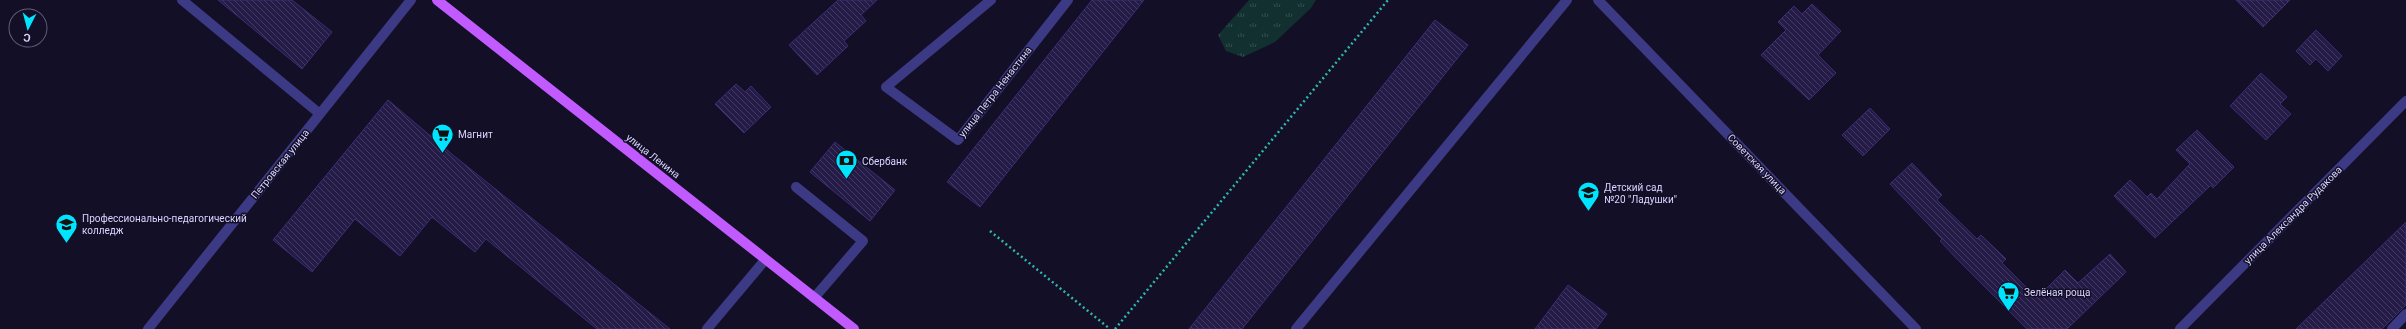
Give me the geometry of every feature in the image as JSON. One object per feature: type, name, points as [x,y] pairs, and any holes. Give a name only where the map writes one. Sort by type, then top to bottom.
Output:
[{"type":"main road","name":"улица Ленина","points":[[437,0],[854,329]]},
{"type":"street","points":[[182,0],[320,114]]},
{"type":"street","name":"Петровская улица","points":[[148,329],[411,0]]},
{"type":"street","name":"улица Петра Ненастина","points":[[991,0],[886,87],[958,140],[1068,0]]},
{"type":"street","points":[[1296,329],[1567,0]]},
{"type":"street","name":"Советская улица","points":[[1598,0],[1916,329]]},
{"type":"street","name":"улица Александра Рудакова","points":[[2180,329],[2406,101]]},
{"type":"street","points":[[796,187],[863,242],[814,298]]},
{"type":"street","points":[[707,329],[765,260]]},
{"type":"street","points":[[2392,329],[2406,314]]},
{"type":"path","points":[[1115,329],[1388,0]]},
{"type":"path","points":[[990,231],[1110,329]]},
{"type":"green space","points":[[1249,0],[1316,0],[1311,8],[1275,42],[1243,57],[1226,51],[1218,35]]},
{"type":"building","points":[[218,0],[292,0],[332,32],[302,69]]},
{"type":"building","points":[[838,0],[877,0],[861,15],[866,21],[844,41],[848,46],[817,75],[789,45]]},
{"type":"building","points":[[1092,0],[1144,0],[980,207],[947,182]]},
{"type":"building","points":[[2236,0],[2290,0],[2263,27]]},
{"type":"building","points":[[1812,4],[1841,31],[1818,55],[1836,73],[1809,100],[1761,55],[1786,30],[1778,22],[1794,6],[1802,14]]},
{"type":"building","points":[[1435,20],[1468,45],[1242,329],[1189,329]]},
{"type":"building","points":[[2316,30],[2342,56],[2328,71],[2316,59],[2310,65],[2296,51]]},
{"type":"building","points":[[2261,73],[2287,97],[2280,104],[2291,114],[2266,140],[2230,106]]},
{"type":"building","points":[[736,84],[745,92],[751,86],[771,107],[744,133],[715,104]]},
{"type":"building","points":[[388,100],[453,155],[670,329],[597,329],[486,239],[475,252],[432,217],[400,256],[355,219],[312,272],[273,240]]},
{"type":"building","points":[[1870,108],[1890,129],[1863,156],[1842,135]]},
{"type":"building","points":[[2197,130],[2234,167],[2213,188],[2211,185],[2155,238],[2114,196],[2130,180],[2147,197],[2151,193],[2157,199],[2190,164],[2176,150]]},
{"type":"building","points":[[835,142],[895,190],[870,221],[810,172]]},
{"type":"building","points":[[1912,163],[1942,195],[1937,200],[1977,239],[1981,235],[2006,259],[2002,263],[2037,298],[2065,270],[2078,283],[2110,254],[2126,272],[2067,329],[2027,329],[1957,259],[1940,241],[1942,239],[1890,184]]},
{"type":"building","points":[[2406,222],[2406,305],[2382,329],[2296,329]]},
{"type":"building","points":[[1568,285],[1607,314],[1596,329],[1535,329]]},
{"type":"place","name":"Магнит","points":[[442,154]]},
{"type":"place","name":"Сбербанк","points":[[846,180]]},
{"type":"place","name":"Детский сад №20 \"Ладушки\"","points":[[1588,212]]},
{"type":"place","name":"Профессионально-педагогический колледж","points":[[66,244]]},
{"type":"place","name":"Зелёная роща","points":[[2008,312]]}]
